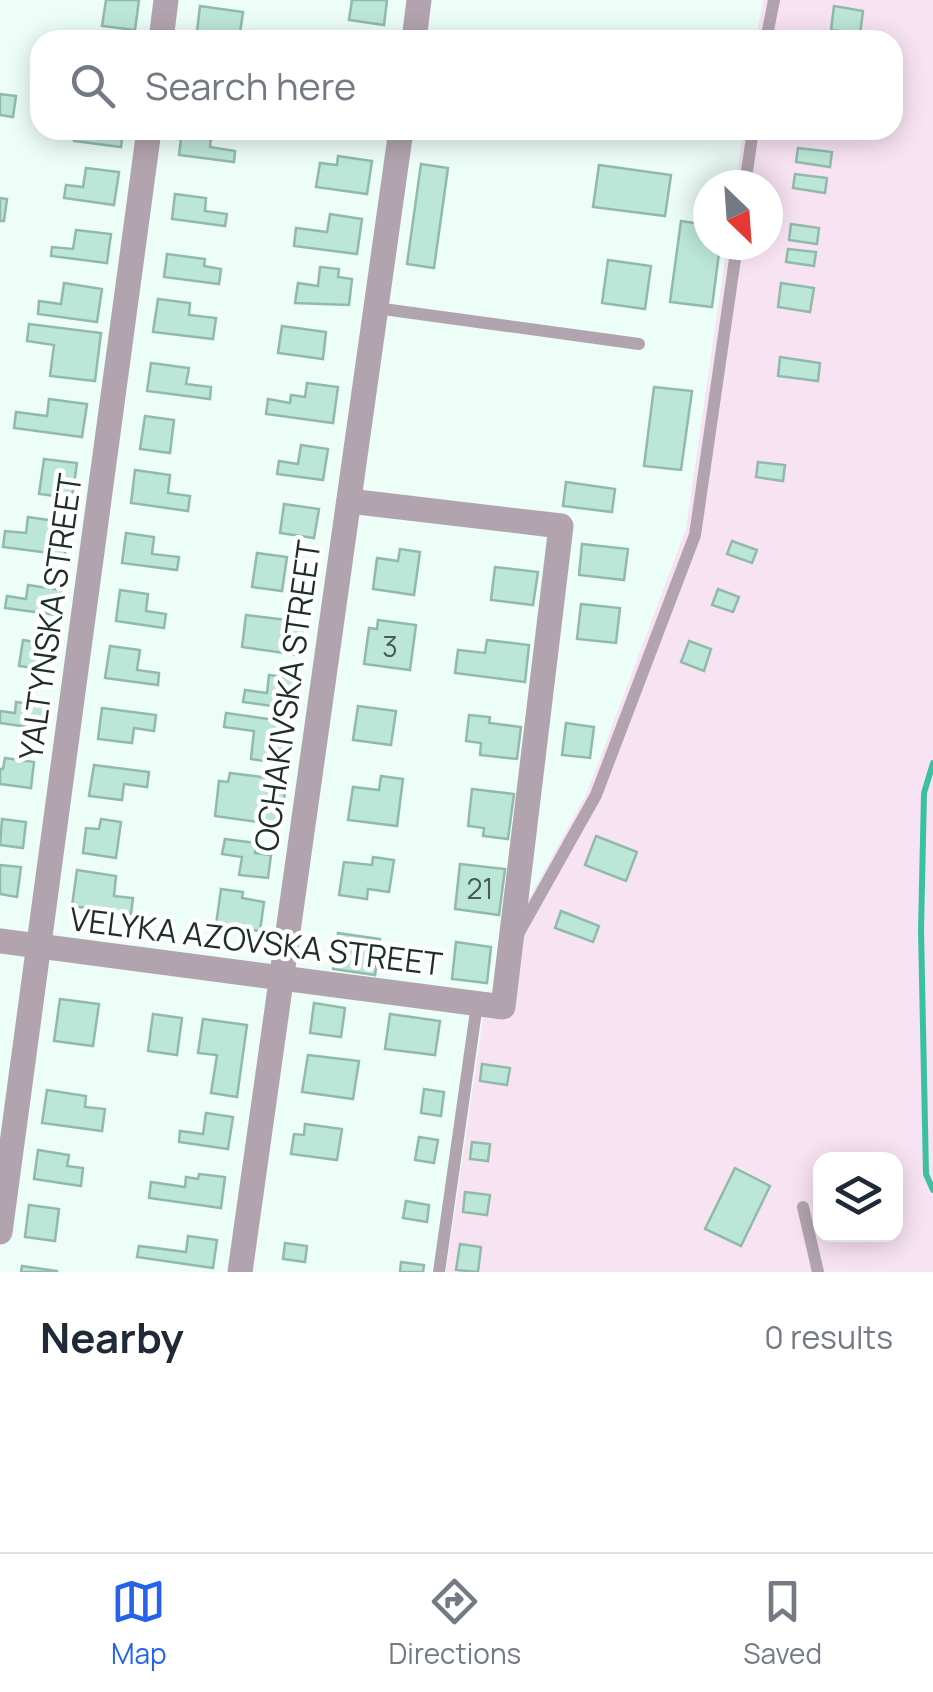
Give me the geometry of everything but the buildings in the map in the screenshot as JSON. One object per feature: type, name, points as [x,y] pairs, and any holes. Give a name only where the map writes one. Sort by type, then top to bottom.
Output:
[{"type":"street","points":[[162,30],[166,0]]},
{"type":"street","points":[[415,30],[419,0]]},
{"type":"street","name":"YALTYNSKA STREET","points":[[0,1232],[148,140]]},
{"type":"street","name":"OCHAKIVSKA STREET","points":[[240,1272],[400,140]]},
{"type":"street","points":[[349,500],[561,526],[511,946],[490,1006]]},
{"type":"street","name":"VELYKA AZOVSKA STREET","points":[[0,941],[490,1006]]},
{"type":"lane","points":[[768,30],[774,0]]},
{"type":"lane","points":[[748,170],[752,140]]},
{"type":"lane","points":[[511,946],[596,795],[695,536],[735,260]]},
{"type":"lane","points":[[376,308],[639,344]]},
{"type":"lane","points":[[439,1272],[490,1006]]},
{"type":"lane","points":[[803,1207],[818,1272]]},
{"type":"shaded area","points":[[763,0],[933,0],[933,1272],[446,1272],[484,1011],[506,1014],[522,911],[587,793],[686,529],[725,260],[783,260],[783,170],[738,170],[742,140],[903,140],[903,30],[758,30]]},
{"type":"waterway","points":[[933,763],[924,793],[921,930],[926,1174],[933,1190]]}]
